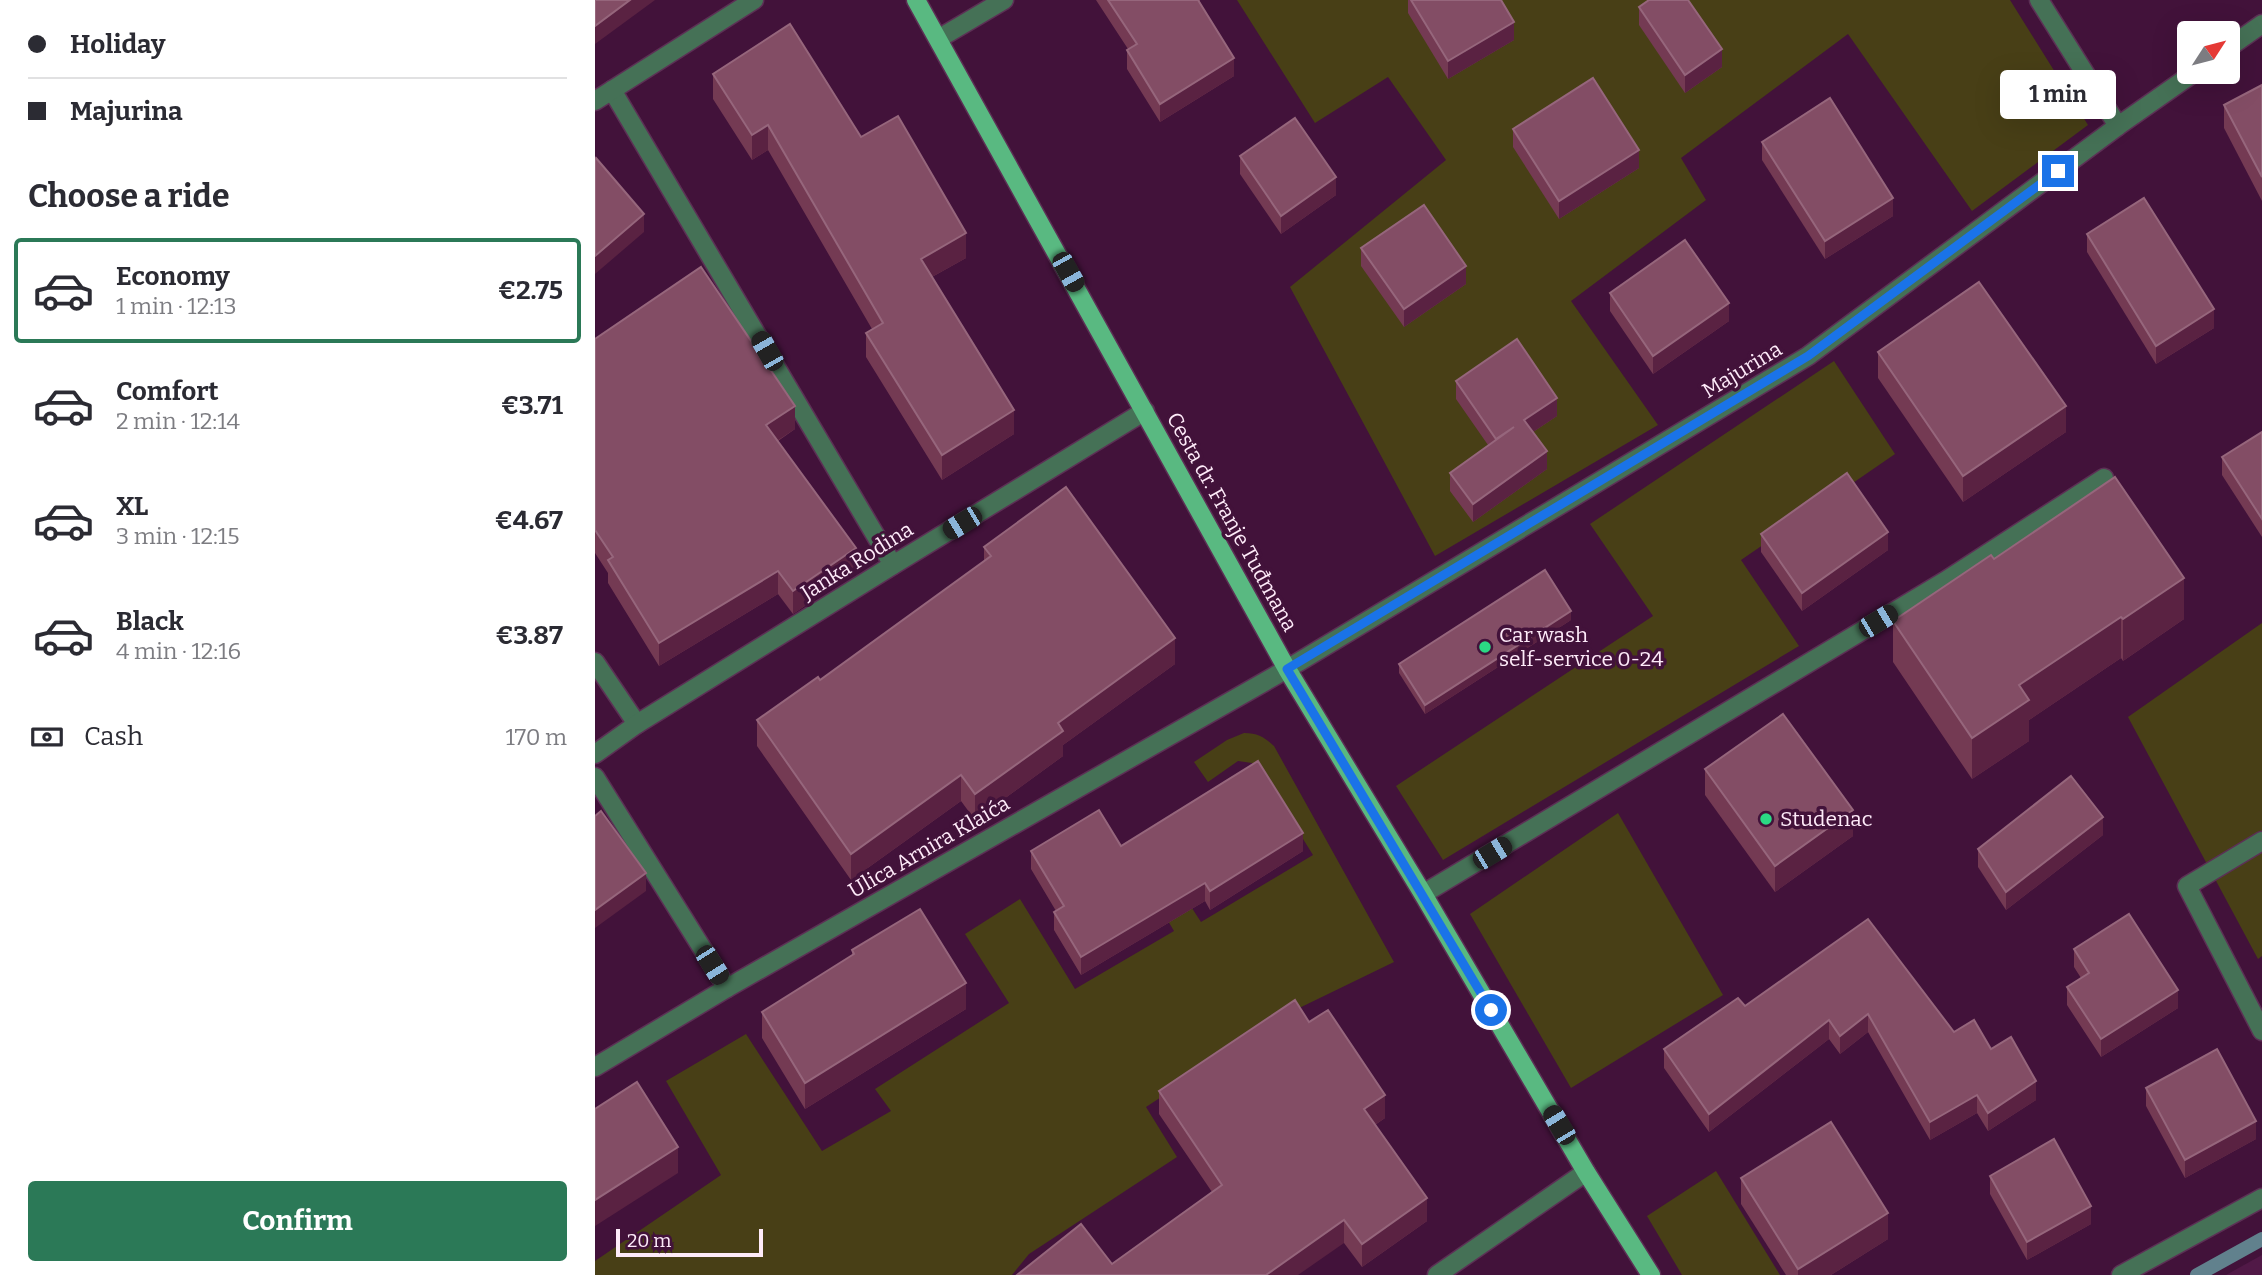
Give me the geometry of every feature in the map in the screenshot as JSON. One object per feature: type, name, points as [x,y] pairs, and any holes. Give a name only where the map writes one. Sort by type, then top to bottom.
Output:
[{"type":"main road","name":"Cesta dr. Franje Tuđmana","points":[[916,0],[1287,669],[1586,1172],[1651,1275]]},
{"type":"street","points":[[595,101],[754,0]]},
{"type":"street","points":[[938,39],[1004,0]]},
{"type":"street","points":[[2039,0],[2118,126]]},
{"type":"street","points":[[2240,40],[2262,24]]},
{"type":"street","name":"Majurina","points":[[1287,669],[1808,356],[2178,84]]},
{"type":"street","points":[[612,90],[893,565]]},
{"type":"street","name":"Janka Rodina","points":[[595,754],[637,724],[1145,411]]},
{"type":"street","points":[[1423,894],[1945,581],[2104,478]]},
{"type":"street","points":[[595,662],[637,724]]},
{"type":"street","name":"Ulica Arnira Klaića","points":[[595,1067],[727,988],[1287,669]]},
{"type":"street","points":[[595,777],[727,988]]},
{"type":"street","points":[[2262,841],[2187,886],[2262,1031]]},
{"type":"street","points":[[1437,1275],[1586,1172]]},
{"type":"street","points":[[2121,1275],[2262,1198]]},
{"type":"shaded area","points":[[1237,0],[2010,0],[2088,125],[1972,211],[1848,34],[1681,158],[1706,200],[1571,301],[1658,425],[1435,556],[1290,287],[1446,160],[1388,77],[1315,123]]},
{"type":"shaded area","points":[[1834,361],[1895,454],[1741,560],[1799,646],[1443,860],[1396,786],[1653,616],[1590,524]]},
{"type":"shaded area","points":[[2262,623],[2262,956],[2258,959],[2128,717]]},
{"type":"shaded area","points":[[1244,733],[1261,736],[1274,746],[1394,962],[1291,1012],[1146,1107],[1177,1157],[1029,1254],[1012,1275],[595,1275],[595,1261],[721,1175],[666,1081],[746,1034],[822,1151],[891,1111],[875,1089],[1009,1003],[965,934],[1020,899],[1075,989],[1174,931],[1133,862],[1154,850],[1201,922],[1313,855],[1260,770],[1252,763],[1238,761],[1208,782],[1194,762],[1227,740]]},
{"type":"shaded area","points":[[1618,813],[1723,995],[1571,1088],[1470,914]]},
{"type":"shaded area","points":[[1716,1171],[1780,1275],[1682,1275],[1647,1216]]},
{"type":"shaded area","points":[[2262,1255],[2262,1275],[2226,1275]]},
{"type":"building","points":[[595,0],[630,0],[595,26]]},
{"type":"building","points":[[1108,0],[1198,0],[1234,58],[1160,104],[1127,50],[1137,44]]},
{"type":"building","points":[[1411,0],[1501,0],[1514,22],[1448,61]]},
{"type":"building","points":[[1649,0],[1688,0],[1722,49],[1685,75],[1639,7]]},
{"type":"building","points":[[790,24],[861,137],[898,116],[966,233],[921,259],[1014,410],[942,455],[866,333],[883,323],[768,125],[752,135],[713,74]]},
{"type":"building","points":[[1593,78],[1639,150],[1559,201],[1513,129]]},
{"type":"building","points":[[2262,85],[2262,177],[2224,105]]},
{"type":"building","points":[[1830,98],[1893,198],[1825,241],[1762,142]]},
{"type":"building","points":[[1295,118],[1336,177],[1281,216],[1240,156]]},
{"type":"building","points":[[596,158],[644,214],[595,256],[595,160]]},
{"type":"building","points":[[2144,198],[2214,309],[2156,346],[2087,234]]},
{"type":"building","points":[[1424,205],[1466,266],[1404,309],[1361,248]]},
{"type":"building","points":[[1685,240],[1729,303],[1653,356],[1610,293]]},
{"type":"building","points":[[701,267],[795,406],[766,425],[856,548],[793,591],[778,571],[659,643],[608,560],[613,557],[595,530],[595,339]]},
{"type":"building","points":[[1979,282],[2066,406],[1963,476],[1878,352]]},
{"type":"building","points":[[1517,339],[1557,398],[1524,420],[1547,451],[1473,504],[1450,473],[1514,427],[1496,439],[1456,381]]},
{"type":"building","points":[[2262,432],[2262,519],[2222,457]]},
{"type":"building","points":[[1847,473],[1888,532],[1802,593],[1761,534]]},
{"type":"building","points":[[2115,477],[2184,578],[2019,685],[2029,700],[1972,738],[1893,621],[1991,555],[1994,559]]},
{"type":"building","points":[[1066,487],[1175,638],[1058,723],[1063,731],[975,794],[961,775],[851,854],[757,720],[818,677],[820,680],[991,556],[984,547]]},
{"type":"building","name":"Car wash self-service 0-24","points":[[1545,570],[1571,611],[1425,705],[1399,664]]},
{"type":"building","points":[[1783,714],[1853,810],[1775,866],[1705,769]]},
{"type":"building","points":[[1258,761],[1303,833],[1210,891],[1205,883],[1081,957],[1054,912],[1064,906],[1031,851],[1099,810],[1121,846]]},
{"type":"building","points":[[2071,776],[2103,817],[2006,892],[1978,849]]},
{"type":"building","points":[[601,811],[646,873],[595,910],[595,816]]},
{"type":"building","points":[[920,909],[966,983],[805,1083],[762,1012],[854,954],[852,950]]},
{"type":"building","points":[[2129,914],[2178,990],[2101,1039],[2067,987],[2089,973],[2074,949]]},
{"type":"building","points":[[1868,919],[1954,1032],[1974,1020],[1991,1049],[2011,1037],[2036,1081],[1988,1113],[1977,1095],[1930,1122],[1868,1014],[1840,1036],[1829,1020],[1709,1114],[1664,1049],[1738,998],[1745,1006]]},
{"type":"building","points":[[1295,1000],[1309,1022],[1328,1010],[1385,1095],[1364,1109],[1427,1198],[1362,1244],[1344,1220],[1266,1275],[1017,1275],[1081,1224],[1112,1264],[1222,1185],[1159,1091]]},
{"type":"building","points":[[2217,1049],[2256,1121],[2185,1160],[2146,1088]]},
{"type":"building","points":[[637,1082],[678,1147],[595,1200],[595,1109]]},
{"type":"building","points":[[1831,1122],[1888,1213],[1798,1269],[1741,1178]]},
{"type":"building","points":[[2054,1139],[2091,1206],[2027,1242],[1990,1176]]},
{"type":"waterway","points":[[2197,1275],[2262,1239]]},
{"type":"place","name":"Car wash self-service 0-24","points":[[1485,647]]},
{"type":"place","name":"Studenac","points":[[1766,819]]},
{"type":"route","points":[[1491,1010],[1287,669],[1808,356],[2058,171]]}]
